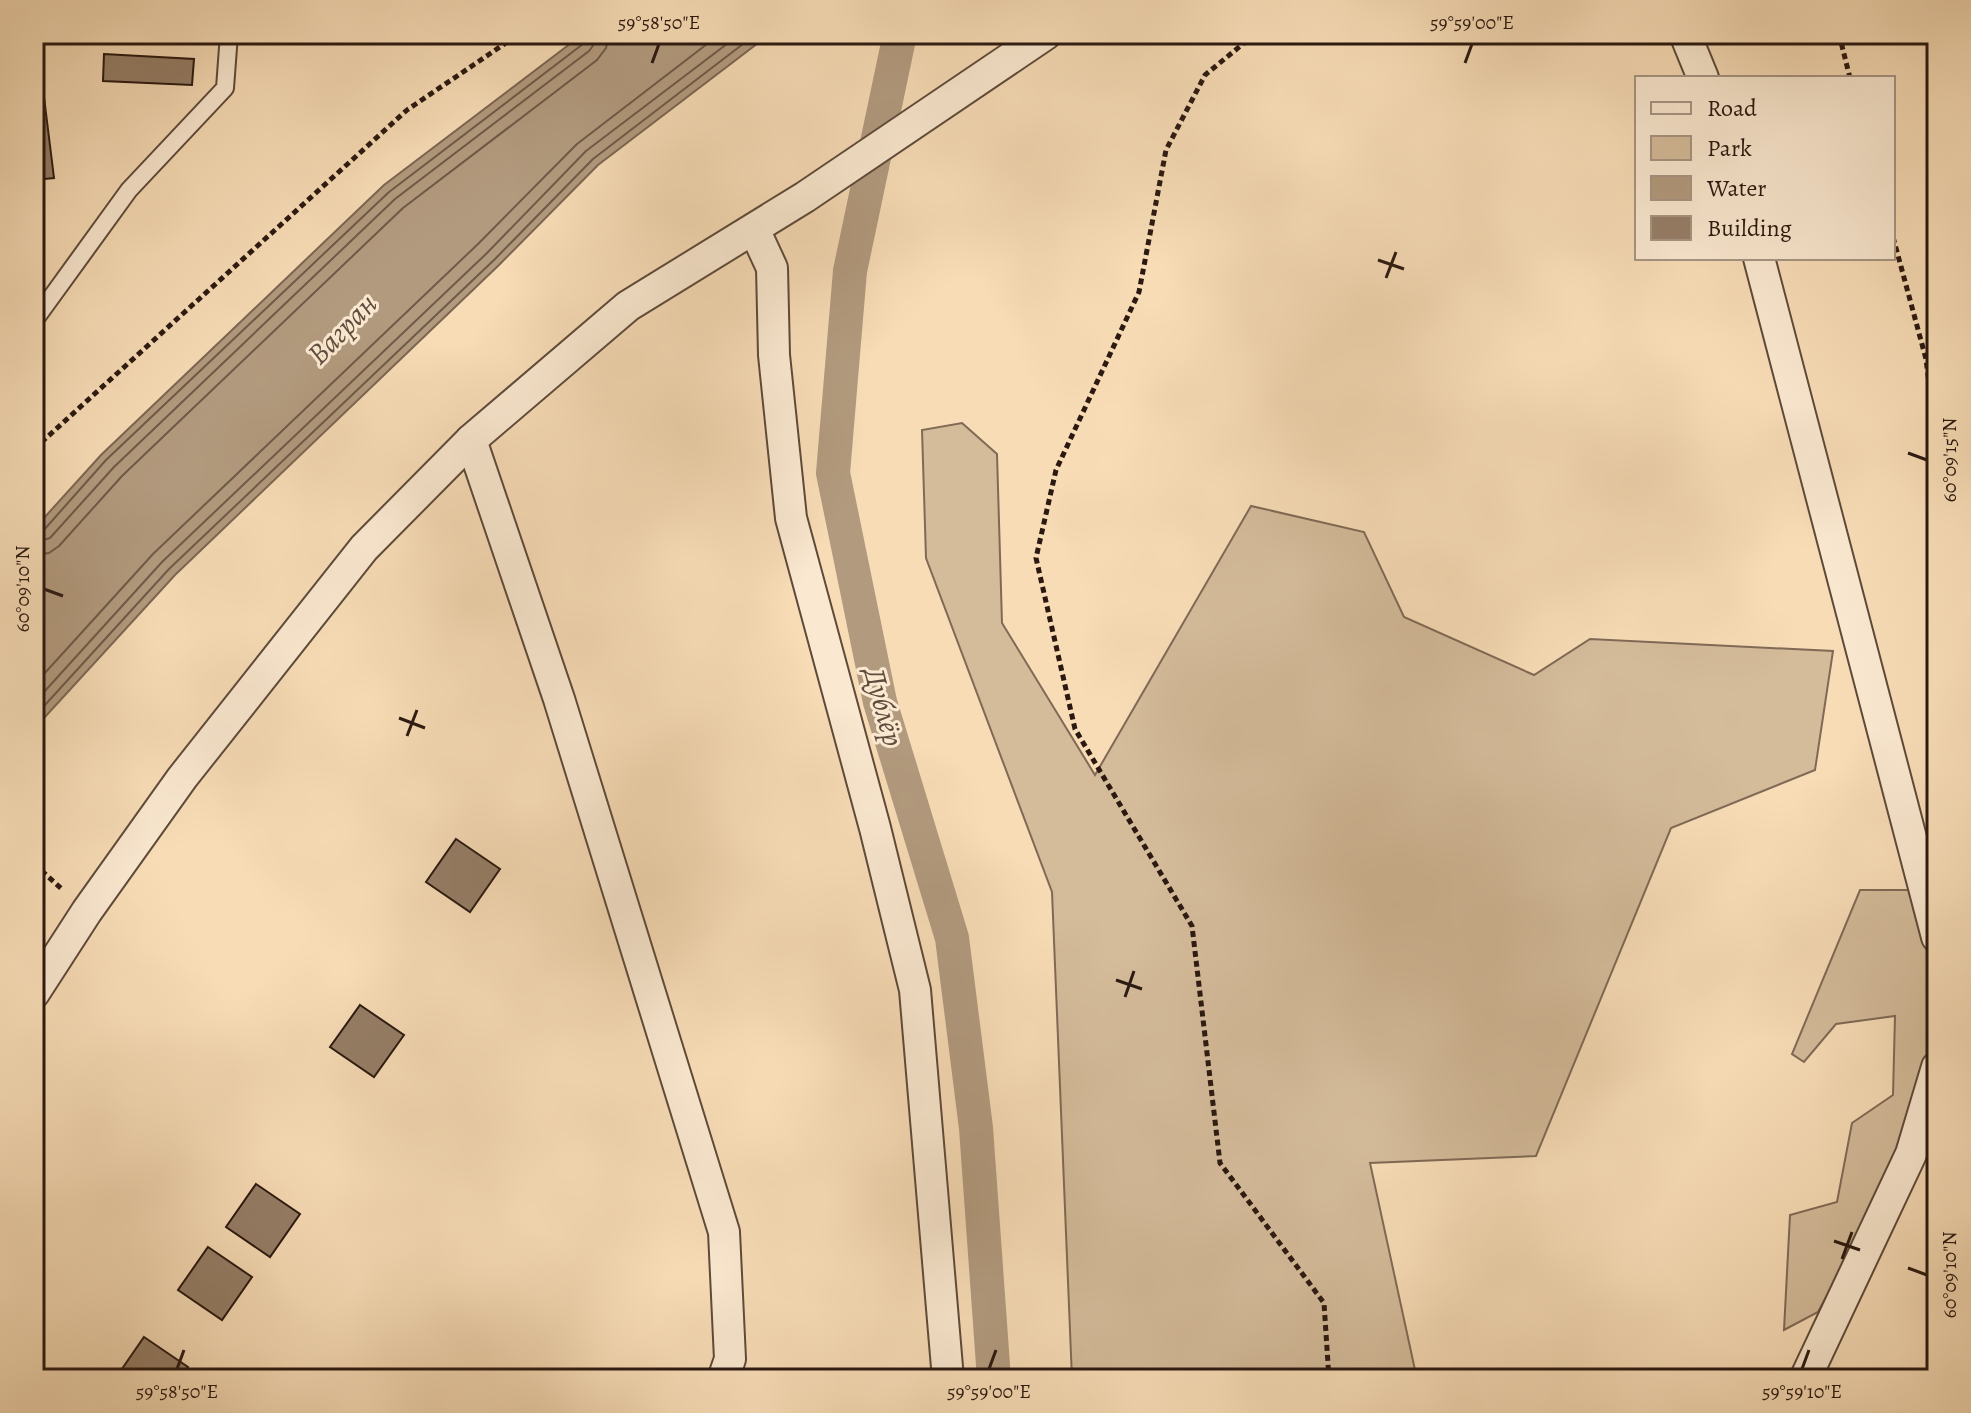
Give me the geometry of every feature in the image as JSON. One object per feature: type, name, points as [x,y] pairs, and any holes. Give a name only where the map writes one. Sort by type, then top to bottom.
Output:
[{"type":"street","points":[[1685,34],[1702,76]]},
{"type":"street","points":[[34,993],[87,911],[191,766],[364,548],[471,440],[628,306],[805,197],[1039,39]]},
{"type":"street","points":[[754,229],[772,268],[774,355],[791,518],[875,828],[915,990],[948,1379]]},
{"type":"street","points":[[1760,260],[1937,937]]},
{"type":"street","points":[[471,440],[559,699],[724,1232],[730,1359],[723,1379]]},
{"type":"street","points":[[1805,1379],[1911,1154],[1937,1067]]},
{"type":"lane","points":[[34,321],[129,190],[225,88],[229,34]]},
{"type":"path","points":[[34,449],[407,110],[519,34]]},
{"type":"path","points":[[1255,34],[1205,75],[1166,150],[1139,292],[1056,470],[1036,558],[1075,729],[1192,926],[1220,1163],[1324,1303],[1329,1379]]},
{"type":"path","points":[[1839,34],[1850,76]]},
{"type":"path","points":[[1895,244],[1926,359],[1937,448]]},
{"type":"green space","points":[[962,423],[997,454],[1002,623],[1095,775],[1251,506],[1364,532],[1404,617],[1534,675],[1590,639],[1833,651],[1815,770],[1671,828],[1536,1156],[1370,1163],[1417,1379],[1072,1379],[1052,892],[926,558],[922,430]]},
{"type":"green space","points":[[1860,890],[1915,890],[1930,948],[1929,1057],[1901,1158],[1818,1312],[1784,1330],[1790,1215],[1837,1202],[1852,1123],[1893,1095],[1895,1016],[1836,1024],[1804,1062],[1792,1054]]},
{"type":"water","name":"Вагран","points":[[583,34],[770,34],[598,165],[499,265],[175,575],[34,729],[34,529],[101,455],[384,185]]},
{"type":"building","points":[[104,54],[194,59],[192,85],[103,81]]},
{"type":"building","points":[[34,73],[41,73],[54,178],[34,180]]},
{"type":"building","points":[[456,839],[500,869],[470,912],[426,882]]},
{"type":"building","points":[[360,1005],[404,1035],[374,1077],[330,1047]]},
{"type":"building","points":[[256,1184],[300,1214],[270,1257],[226,1227]]},
{"type":"building","points":[[208,1247],[252,1277],[222,1320],[178,1290]]},
{"type":"building","points":[[144,1337],[188,1367],[180,1379],[115,1379]]},
{"type":"waterway","name":"Дублёр","points":[[900,34],[850,271],[833,473],[880,702],[952,938],[976,1128],[994,1379]]}]
